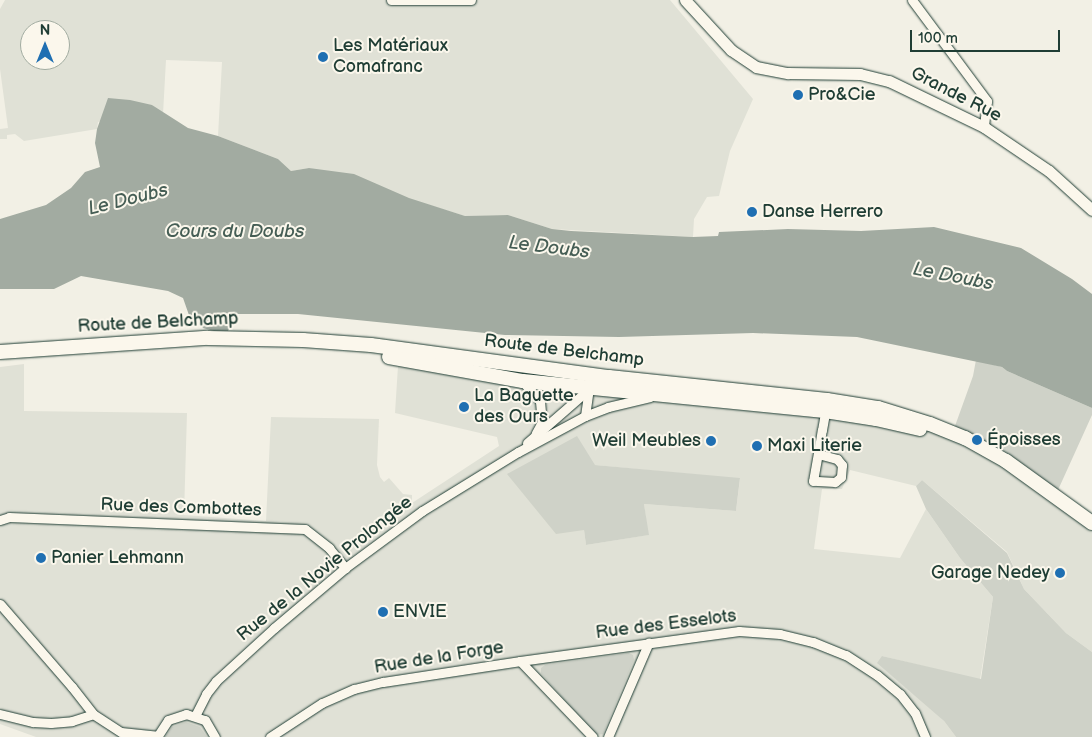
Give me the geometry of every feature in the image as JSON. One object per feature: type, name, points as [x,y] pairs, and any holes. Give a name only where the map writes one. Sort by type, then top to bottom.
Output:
[{"type":"main road","name":"Route de Belchamp","points":[[0,352],[112,343],[252,337],[371,345],[657,395],[886,410],[930,424],[965,438],[1006,461],[1092,523]]},
{"type":"main road","name":"Route de Belchamp","points":[[0,357],[203,344],[269,344],[355,351],[523,382],[590,382],[826,406],[928,432],[961,444],[1025,481],[1092,530]]},
{"type":"street","points":[[391,0],[471,0]]},
{"type":"street","name":"Grande Rue","points":[[685,0],[731,50],[756,67],[779,72],[860,74],[889,80],[984,127],[1049,171],[1092,210]]},
{"type":"street","points":[[912,0],[987,101],[984,127]]},
{"type":"street","points":[[523,382],[540,401],[542,422],[535,436]]},
{"type":"street","points":[[585,416],[590,382]]},
{"type":"street","name":"Rue de la Novie Prolongée","points":[[518,452],[590,382]]},
{"type":"street","name":"Rue de la Novie Prolongée","points":[[196,716],[206,694],[216,681],[274,628],[346,568],[422,510],[518,452],[585,416],[608,407],[657,395]]},
{"type":"street","points":[[818,454],[826,406]]},
{"type":"street","name":"Rue des Combottes","points":[[0,520],[10,517],[305,529],[329,548],[346,568]]},
{"type":"street","points":[[0,604],[93,714],[121,732],[157,736],[168,720],[176,716],[196,716],[204,720],[215,737]]},
{"type":"street","name":"Rue des Esselots","points":[[520,661],[739,631],[780,634],[813,642],[846,656],[877,675],[900,694],[915,713],[924,737]]},
{"type":"street","points":[[608,737],[649,642]]},
{"type":"street","name":"Rue de la Forge","points":[[270,737],[322,704],[354,689],[383,682],[520,661],[593,737]]},
{"type":"street","points":[[0,714],[33,722],[51,723],[72,721],[93,714]]},
{"type":"shaded area","points":[[5,0],[670,0],[753,99],[730,151],[719,196],[707,197],[694,219],[693,237],[552,229],[508,215],[465,216],[309,168],[291,171],[278,159],[218,136],[222,62],[166,60],[163,114],[152,105],[98,122],[97,129],[24,141],[15,134],[7,135],[7,139],[0,139],[0,129],[8,128],[0,69],[0,9]]},
{"type":"shaded area","points":[[976,360],[1002,367],[1007,371],[1092,408],[1092,415],[1058,490],[1006,452],[955,426],[973,376]]},
{"type":"shaded area","points":[[24,364],[24,411],[187,413],[184,515],[266,521],[271,417],[379,419],[377,465],[380,477],[384,482],[389,478],[403,494],[412,495],[412,503],[499,446],[497,437],[395,413],[398,366],[705,379],[877,401],[927,415],[1006,452],[1092,518],[1092,652],[1066,633],[1024,589],[1007,552],[922,480],[916,486],[850,470],[842,489],[822,489],[814,549],[900,558],[926,509],[960,558],[993,597],[980,680],[882,656],[944,721],[956,737],[36,737],[0,724],[0,367]],"holes":[[[595,465],[740,479],[736,511],[644,504],[648,535],[586,545],[584,530]]]},
{"type":"shaded area","points":[[577,436],[595,465],[740,478],[736,511],[644,504],[649,535],[586,545],[584,530],[556,534],[507,474]]},
{"type":"shaded area","points":[[922,480],[1007,553],[1024,589],[1066,633],[1092,652],[1092,737],[956,737],[944,721],[877,663],[882,656],[981,679],[993,597],[960,558],[926,509],[916,486]]},
{"type":"shaded area","points":[[629,653],[633,655],[634,660],[603,734],[595,735],[541,673],[541,668],[545,665]]},
{"type":"shaded area","points":[[186,722],[200,727],[207,737],[165,737],[172,727]]},
{"type":"water","name":"Cours du Doubs","points":[[108,98],[152,105],[188,128],[218,136],[278,159],[291,171],[309,168],[354,174],[409,198],[465,216],[508,215],[552,229],[571,231],[693,237],[718,236],[719,232],[788,229],[861,231],[934,227],[1021,248],[1072,279],[1092,294],[1092,408],[1007,371],[1002,367],[857,337],[753,333],[619,337],[505,335],[298,314],[235,314],[228,331],[214,331],[203,328],[195,316],[190,318],[183,298],[168,291],[81,276],[54,289],[0,289],[0,219],[46,205],[71,188],[85,172],[100,167],[95,143],[97,129]]},
{"type":"place","name":"Les Matériaux Comafranc","points":[[323,57]]},
{"type":"place","name":"Pro&Cie","points":[[798,95]]},
{"type":"place","name":"Danse Herrero","points":[[752,212]]},
{"type":"place","name":"La Baguette des Ours","points":[[464,407]]},
{"type":"place","name":"Époisses","points":[[977,440]]},
{"type":"place","name":"Weil Meubles","points":[[711,441]]},
{"type":"place","name":"Maxi Literie","points":[[757,446]]},
{"type":"place","name":"Panier Lehmann","points":[[41,558]]},
{"type":"place","name":"Garage Nedey","points":[[1060,573]]},
{"type":"place","name":"ENVIE","points":[[383,612]]},
{"type":"water label","name":"Le Doubs","points":[[128,200]]},
{"type":"water label","name":"Le Doubs","points":[[549,248]]},
{"type":"water label","name":"Le Doubs","points":[[953,277]]}]
